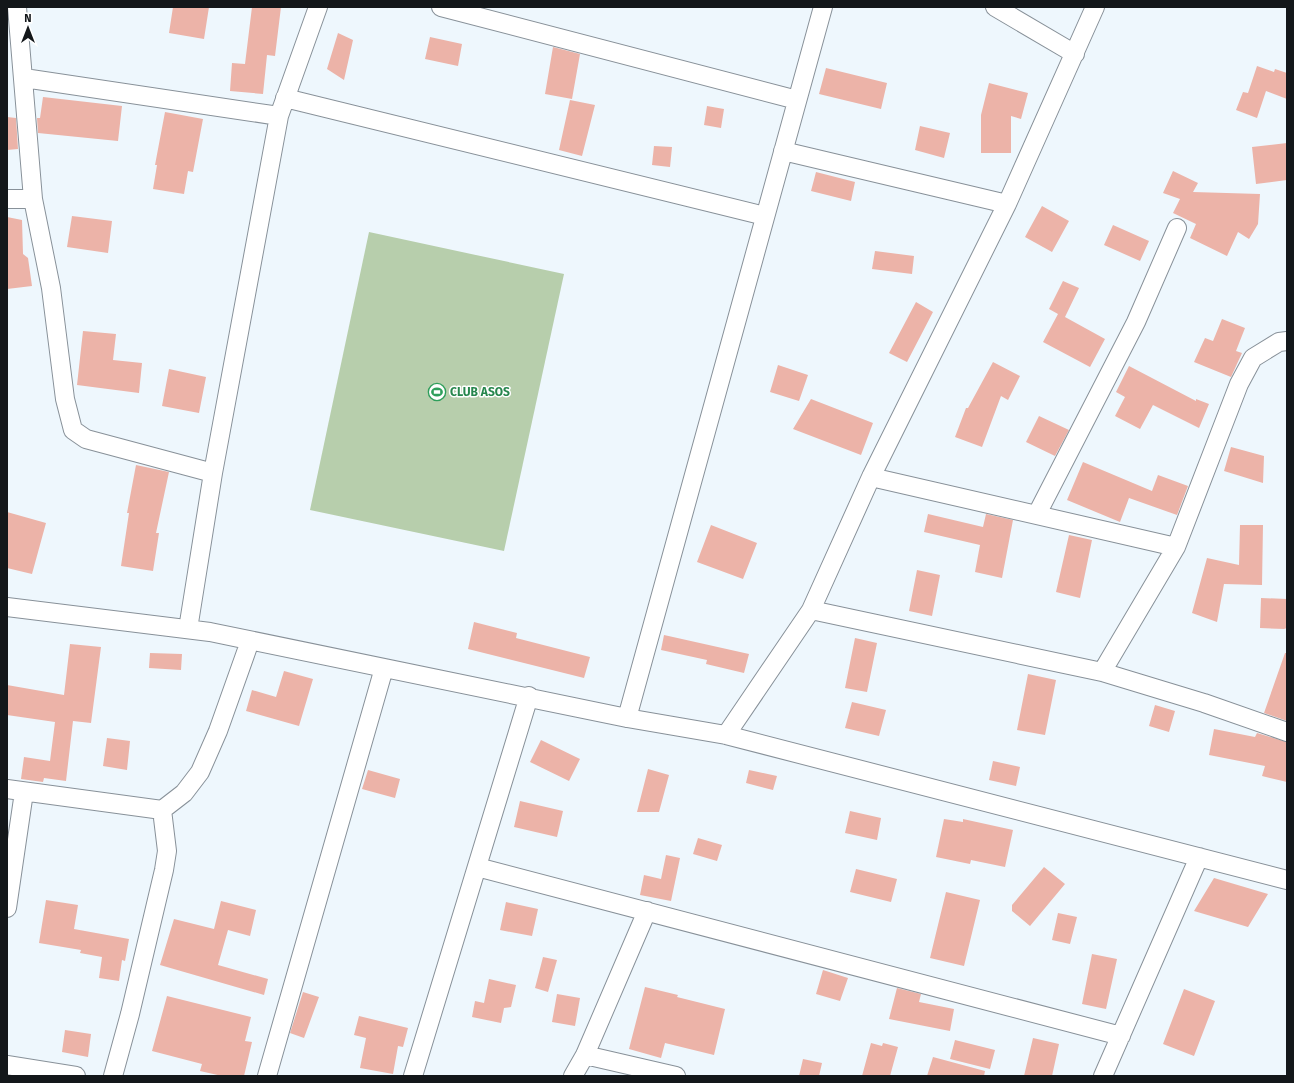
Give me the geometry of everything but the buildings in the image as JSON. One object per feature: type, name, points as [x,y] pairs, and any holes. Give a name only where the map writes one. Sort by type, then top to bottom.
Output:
[{"type":"street","points":[[17,7],[33,199],[51,288],[65,399],[73,430],[86,439],[213,474]]},
{"type":"street","points":[[188,629],[213,474],[278,116],[318,7]]},
{"type":"street","points":[[441,7],[797,100]]},
{"type":"street","points":[[627,718],[823,7]]},
{"type":"street","points":[[995,7],[1075,54]]},
{"type":"street","points":[[726,735],[811,610],[871,477],[1007,204],[1095,7]]},
{"type":"street","points":[[24,78],[278,116]]},
{"type":"street","points":[[285,98],[765,216]]},
{"type":"street","points":[[783,151],[1007,204]]},
{"type":"street","points":[[7,199],[33,199]]},
{"type":"street","points":[[1037,514],[1136,322],[1176,228]]},
{"type":"street","points":[[1102,672],[1176,547],[1240,384],[1253,358],[1279,342],[1287,341]]},
{"type":"street","points":[[871,477],[1176,547]]},
{"type":"street","points":[[7,607],[210,632],[529,696],[627,718],[726,735],[1287,880]]},
{"type":"street","points":[[811,610],[1102,672],[1204,703],[1287,732]]},
{"type":"street","points":[[7,908],[15,790],[162,810],[184,792],[200,772],[218,731],[250,641]]},
{"type":"street","points":[[267,1076],[384,668]]},
{"type":"street","points":[[414,1076],[529,696]]},
{"type":"street","points":[[113,1076],[130,1014],[166,858],[166,835],[162,810]]},
{"type":"street","points":[[1103,1076],[1199,857]]},
{"type":"street","points":[[477,867],[1121,1036]]},
{"type":"street","points":[[573,1076],[585,1054],[647,911]]},
{"type":"street","points":[[585,1054],[676,1076]]},
{"type":"street","points":[[7,1065],[76,1076]]},
{"type":"green space","name":"CLUB ASOS","points":[[369,232],[564,274],[504,551],[310,510]]},
{"type":"place","name":"CLUB ASOS","points":[[437,392]]}]
